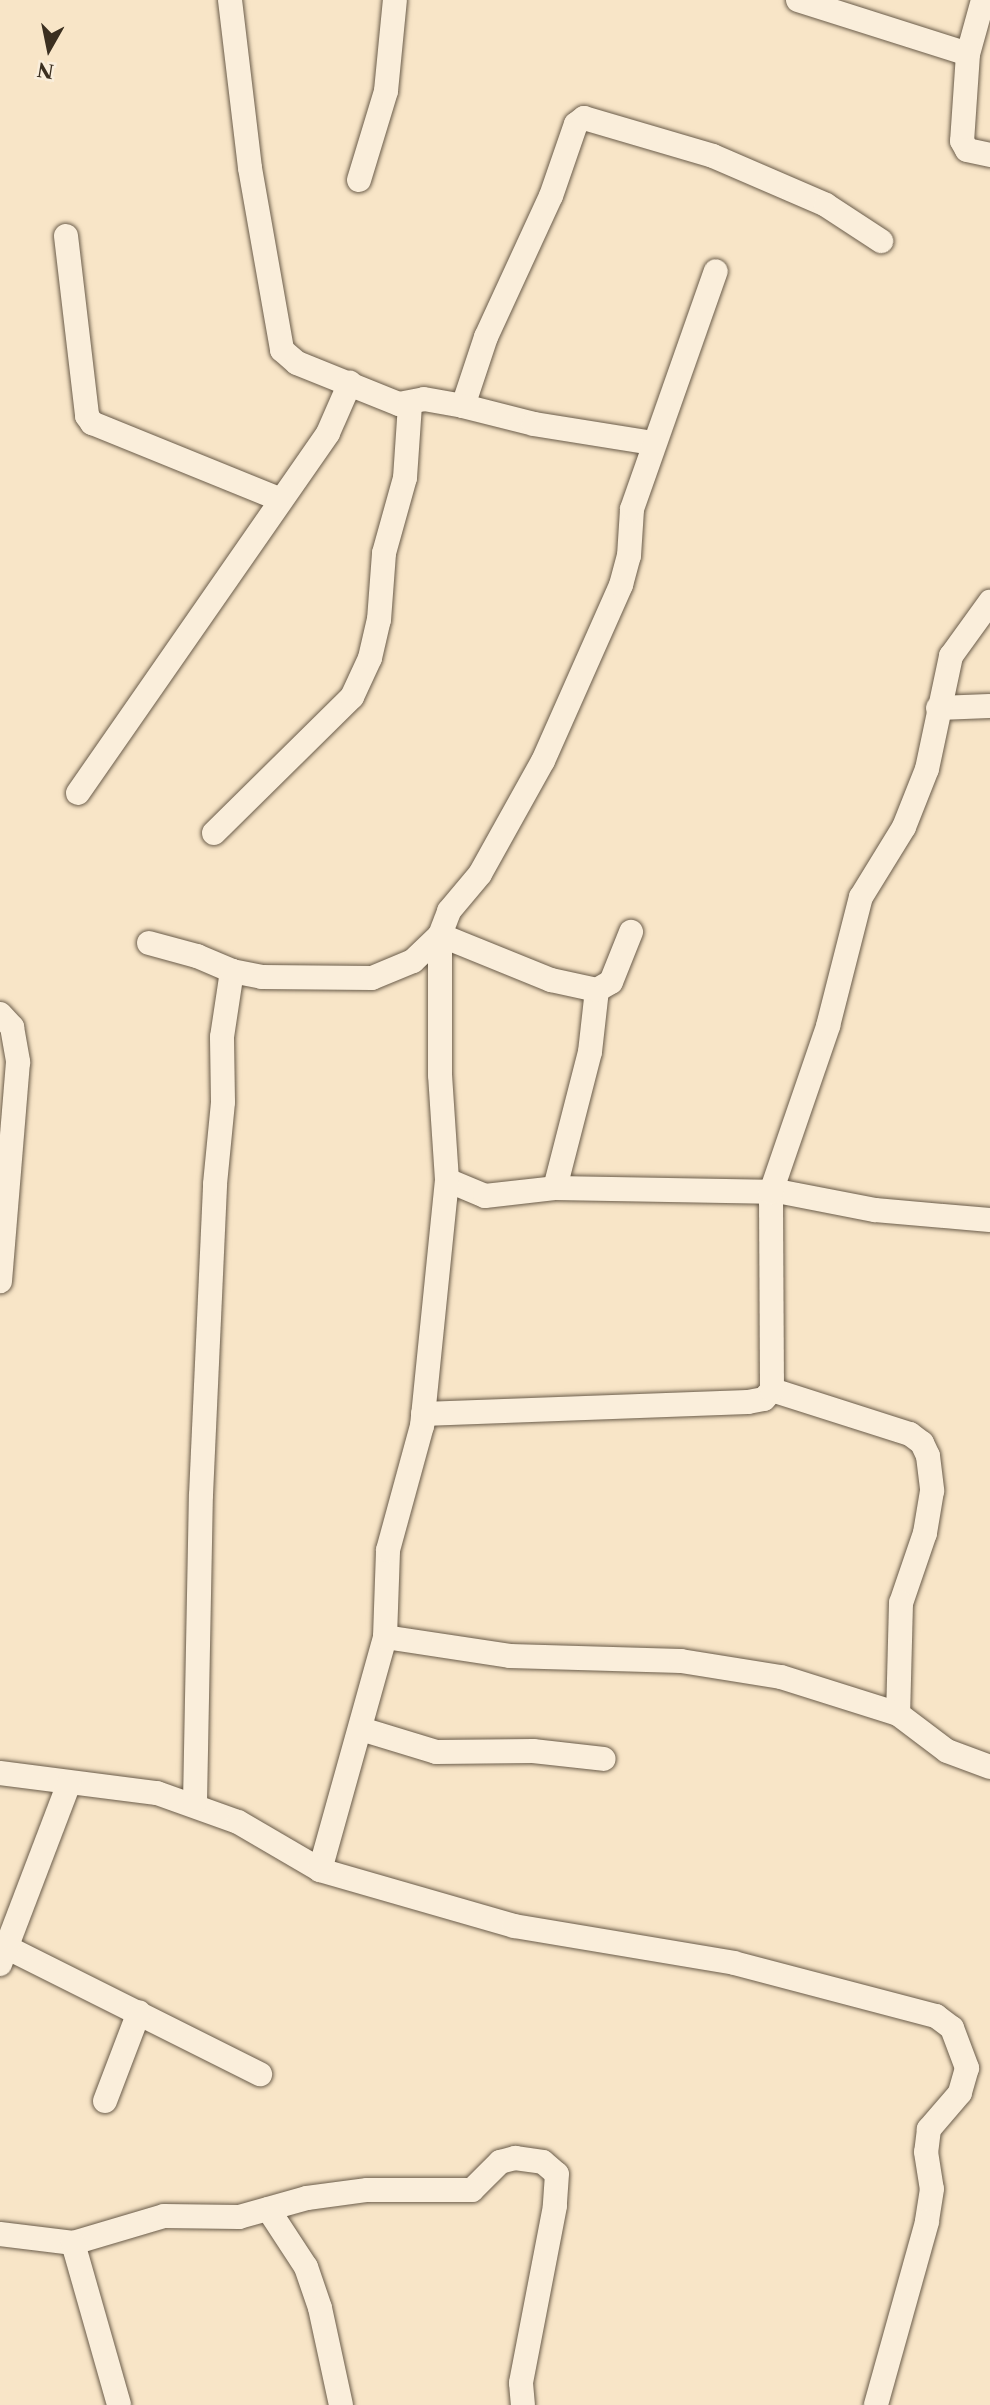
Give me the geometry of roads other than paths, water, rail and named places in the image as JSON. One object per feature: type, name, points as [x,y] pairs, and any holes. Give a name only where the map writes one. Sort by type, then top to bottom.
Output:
[{"type":"street","points":[[230,0],[250,168],[282,350],[298,363],[399,404],[410,404],[424,399],[534,424],[652,443]]},
{"type":"street","points":[[359,180],[386,91],[395,0]]},
{"type":"street","points":[[798,0],[968,54]]},
{"type":"street","points":[[983,0],[968,54],[963,146],[990,155]]},
{"type":"street","points":[[463,406],[486,337],[551,197],[576,124],[584,118],[713,156],[825,205],[881,241]]},
{"type":"street","points":[[66,236],[87,416],[92,423],[279,499]]},
{"type":"street","points":[[320,1870],[385,1637],[388,1549],[423,1414],[447,1180],[440,1074],[440,935],[449,911],[481,874],[543,761],[621,585],[629,556],[632,509],[652,443],[716,271]]},
{"type":"street","points":[[78,793],[279,499],[328,433],[349,383]]},
{"type":"street","points":[[215,833],[352,697],[370,658],[379,620],[384,553],[405,478],[410,404]]},
{"type":"street","points":[[423,1414],[748,1402],[764,1399],[772,1390],[771,1192],[828,1026],[861,897],[909,815],[927,769],[951,656],[990,602]]},
{"type":"street","points":[[938,708],[990,706]]},
{"type":"street","points":[[440,935],[551,980],[597,990],[611,982],[631,932]]},
{"type":"street","points":[[149,943],[197,956],[232,971],[262,977],[372,978],[413,961],[440,935]]},
{"type":"street","points":[[195,1803],[201,1495],[215,1184],[223,1102],[222,1037],[232,971]]},
{"type":"street","points":[[555,1188],[590,1052],[597,990]]},
{"type":"street","points":[[0,1014],[12,1027],[18,1062],[0,1281]]},
{"type":"street","points":[[447,1180],[485,1196],[555,1188],[771,1192],[888,1212],[990,1220]]},
{"type":"street","points":[[772,1390],[910,1434],[922,1443],[928,1456],[932,1491],[925,1533],[901,1604],[898,1714]]},
{"type":"street","points":[[385,1637],[510,1656],[730,1666],[781,1677],[898,1714],[947,1751],[990,1767]]},
{"type":"street","points":[[361,1729],[436,1752],[533,1751],[604,1759]]},
{"type":"street","points":[[0,1773],[156,1793],[195,1803],[238,1822],[320,1870],[514,1926],[753,1967],[907,2006],[952,2028],[967,2068],[960,2093],[929,2129],[926,2152],[932,2189],[927,2222],[876,2405]]},
{"type":"street","points":[[69,1783],[4,1956],[139,2011],[260,2074]]},
{"type":"street","points":[[105,2101],[139,2011]]},
{"type":"street","points":[[0,2234],[72,2243],[164,2216],[205,2219],[268,2209],[307,2198],[367,2190],[472,2190],[500,2162],[515,2158],[543,2161],[557,2174],[555,2206],[522,2383],[523,2405]]},
{"type":"street","points":[[268,2209],[306,2267],[320,2308],[341,2405]]},
{"type":"street","points":[[72,2243],[119,2405]]}]
